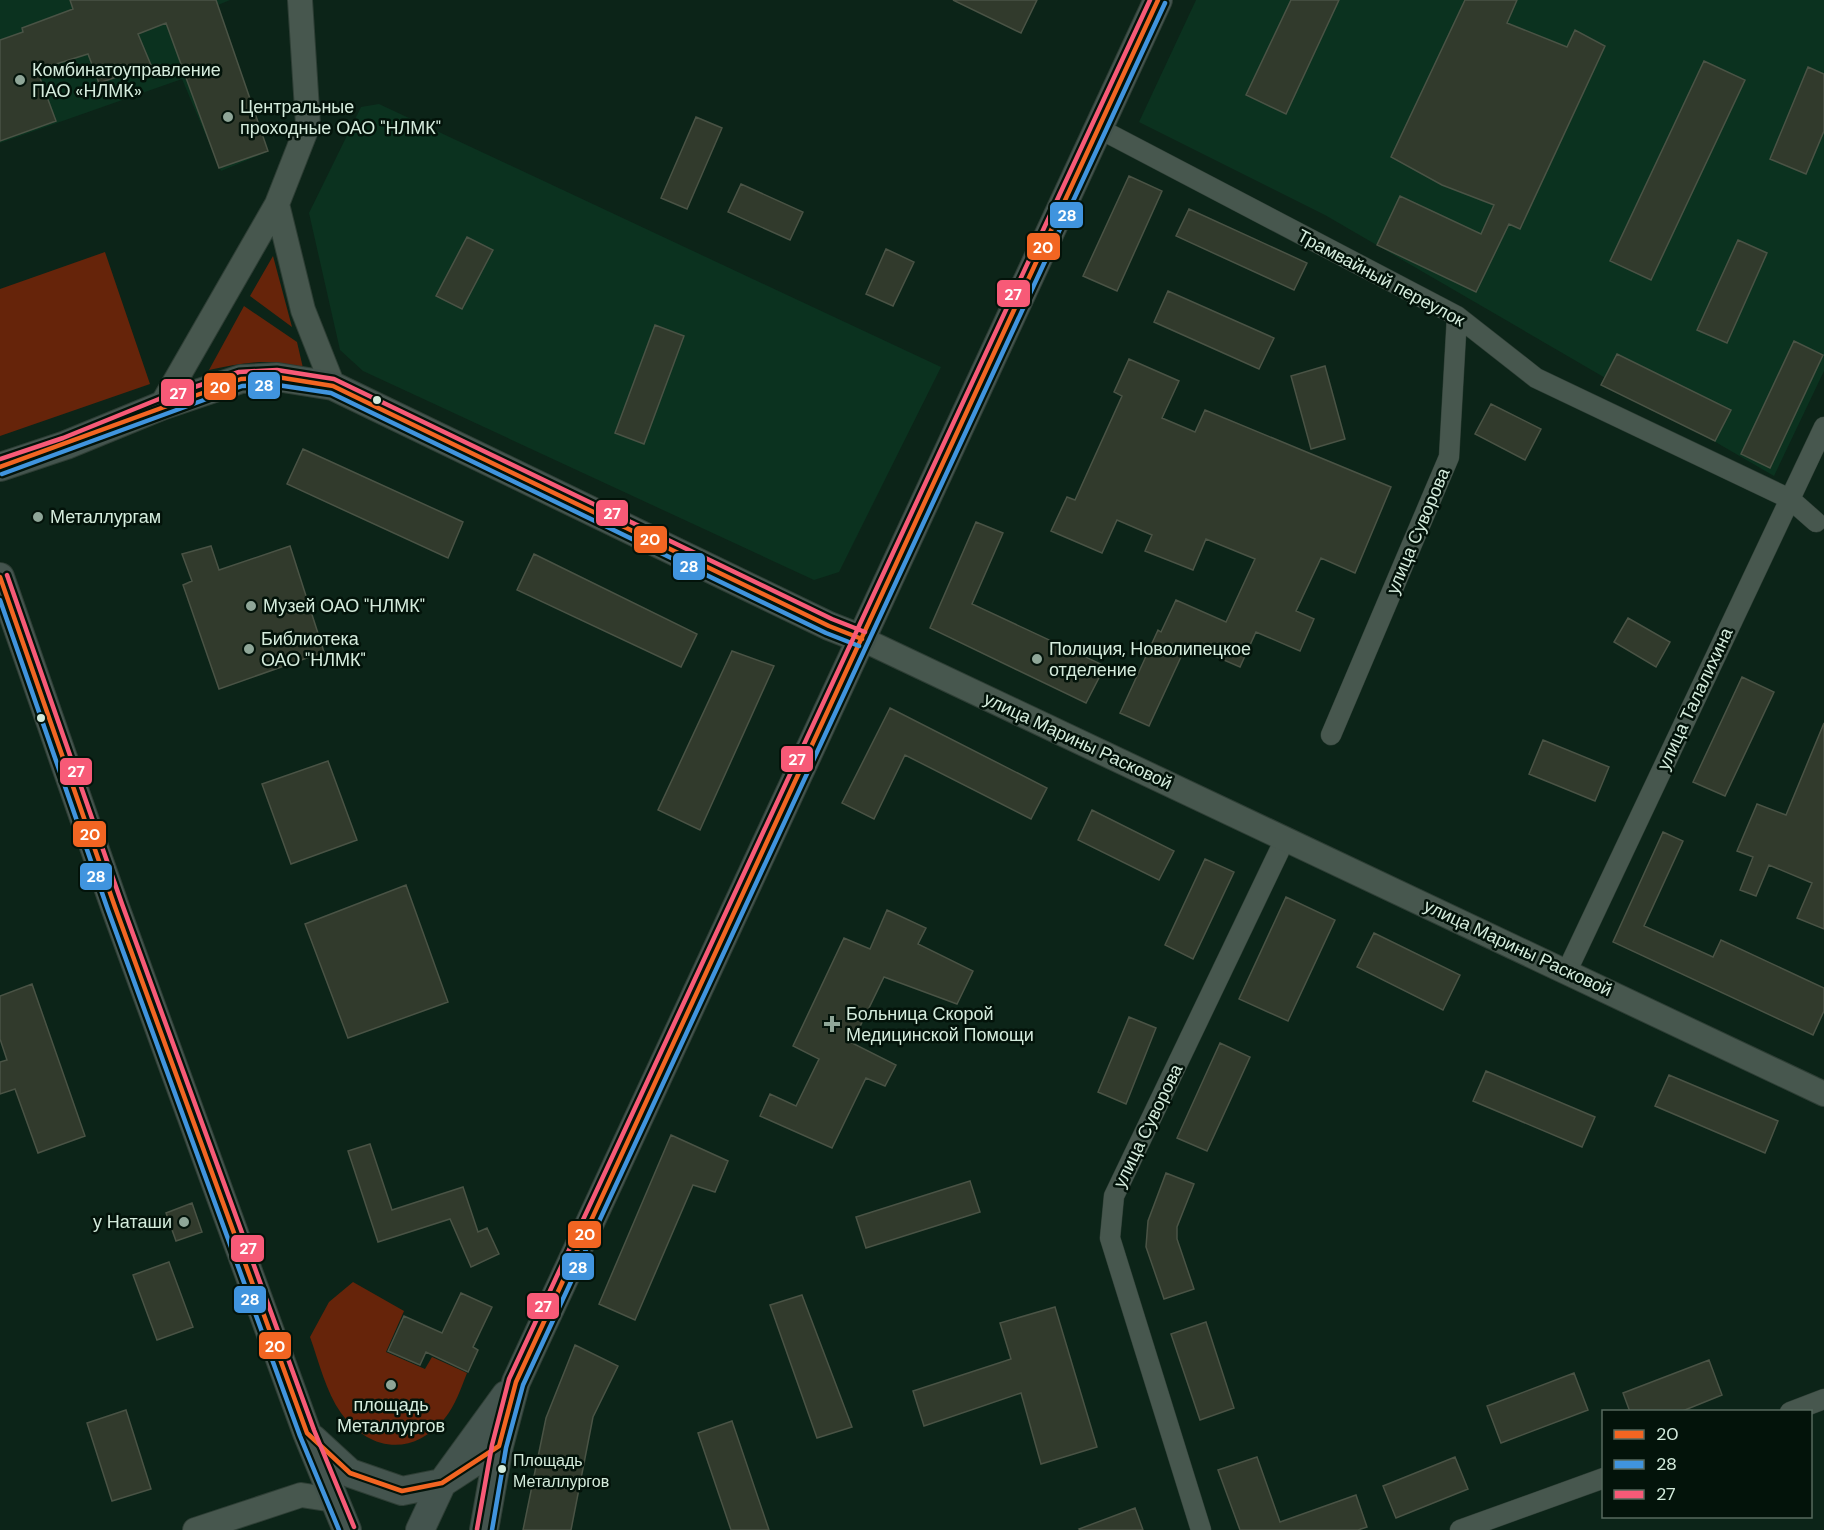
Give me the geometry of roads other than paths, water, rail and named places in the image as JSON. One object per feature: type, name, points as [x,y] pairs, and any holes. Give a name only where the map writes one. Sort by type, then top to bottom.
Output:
[{"type":"main road","points":[[484,1530],[499,1446],[516,1382],[1158,0]]},
{"type":"main road","points":[[0,467],[76,441],[161,406],[241,380],[277,377],[333,386]]},
{"type":"main road","name":"улица Марины Расковой","points":[[333,386],[829,626],[862,639]]},
{"type":"main road","points":[[0,577],[115,907],[307,1433],[347,1530]]},
{"type":"main road","points":[[420,1530],[442,1483],[516,1382]]},
{"type":"main road","points":[[307,1433],[350,1473],[402,1491]]},
{"type":"main road","points":[[334,1500],[442,1483],[499,1446]]},
{"type":"street","points":[[161,406],[277,204],[308,125],[300,0]]},
{"type":"street","name":"Трамвайный переулок","points":[[1098,128],[1457,316],[1536,378],[1790,499],[1816,522]]},
{"type":"street","points":[[277,204],[303,310],[333,386]]},
{"type":"street","name":"улица Суворова","points":[[1331,735],[1449,457],[1457,316]]},
{"type":"street","name":"улица Талалихина","points":[[1567,971],[1824,427]]},
{"type":"street","name":"улица Марины Расковой","points":[[862,639],[1824,1094]]},
{"type":"street","name":"улица Суворова","points":[[1202,1530],[1110,1238],[1114,1196],[1285,839]]},
{"type":"street","points":[[1795,1410],[1824,1399]]},
{"type":"street","points":[[1460,1530],[1602,1480]]},
{"type":"street","points":[[195,1530],[302,1495],[334,1500]]},
{"type":"place","name":"Комбинатоуправление ПАО «НЛМК»","points":[[20,80]]},
{"type":"place","name":"Центральные проходные ОАО \"НЛМК\"","points":[[228,117]]},
{"type":"place","name":"Металлургам","points":[[38,517]]},
{"type":"place","name":"Музей ОАО \"НЛМК\"","points":[[251,606]]},
{"type":"place","name":"Библиотека ОАО \"НЛМК\"","points":[[249,649]]},
{"type":"place","name":"Полиция, Новолипецкое отделение","points":[[1037,659]]},
{"type":"place","name":"Больница Скорой Медицинской Помощи","points":[[832,1024]]},
{"type":"place","name":"у Наташи","points":[[184,1222]]},
{"type":"place","name":"площадь Металлургов","points":[[391,1385]]},
{"type":"place","name":"Площадь Металлургов","points":[[502,1469]]}]
